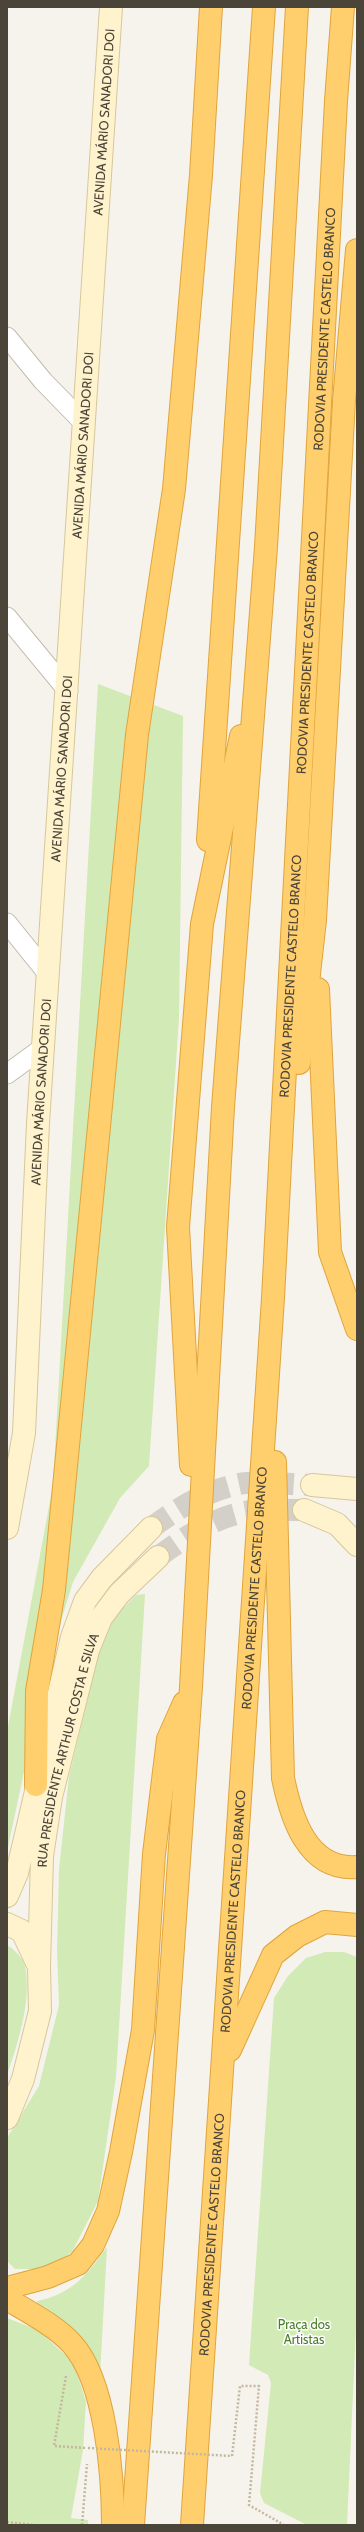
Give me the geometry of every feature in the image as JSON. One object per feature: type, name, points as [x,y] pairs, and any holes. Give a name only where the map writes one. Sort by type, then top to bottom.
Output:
[{"type":"highway","points":[[36,1785],[37,1691],[54,1590],[137,734],[174,489],[201,175],[211,7]]},
{"type":"highway","points":[[197,1573],[178,1228],[202,924],[264,7]]},
{"type":"highway","points":[[133,2525],[191,1687],[223,1107],[259,645],[297,7]]},
{"type":"highway","name":"RODOVIA PRESIDENTE CASTELO BRANCO","points":[[192,2525],[224,2064],[273,1298],[336,101],[343,7]]},
{"type":"highway","name":"RODOVIA PRESIDENTE CASTELO BRANCO","points":[[273,1298],[315,920],[344,401],[357,250]]},
{"type":"highway","points":[[202,924],[259,645]]},
{"type":"highway","points":[[301,762],[315,920],[330,1252],[357,1329]]},
{"type":"highway","points":[[273,1298],[278,1612],[283,1778],[290,1812],[301,1835],[328,1862],[342,1868],[357,1867]]},
{"type":"highway","points":[[7,2288],[48,2277],[78,2264],[93,2245],[108,2211],[121,2152],[143,2030],[154,1854],[168,1739],[191,1687]]},
{"type":"highway","points":[[224,2064],[272,1956],[298,1936],[325,1922],[357,1911]]},
{"type":"highway","points":[[325,1922],[357,1925]]},
{"type":"highway","points":[[7,2299],[72,2344],[89,2372],[106,2431],[113,2525]]},
{"type":"main road","name":"AVENIDA MÁRIO SANADORI DOI","points":[[7,1528],[44,1047],[111,7]]},
{"type":"main road","points":[[312,1485],[357,1489]]},
{"type":"main road","points":[[304,1510],[336,1524],[357,1545]]},
{"type":"main road","name":"RUA PRESIDENTE ARTHUR COSTA E SILVA","points":[[7,1896],[17,1873],[36,1785],[72,1637],[85,1601],[102,1578],[152,1528]]},
{"type":"main road","name":"RUA PRESIDENTE ARTHUR COSTA E SILVA","points":[[9,2113],[23,2079],[40,2011],[42,1856],[54,1783],[88,1650],[101,1618],[119,1594],[158,1557]]},
{"type":"main road","name":"RUA PRESIDENTE ARTHUR COSTA E SILVA","points":[[7,1924],[22,1931],[40,1967]]},
{"type":"street","points":[[7,337],[43,381],[84,422]]},
{"type":"street","points":[[7,617],[68,691]]},
{"type":"street","points":[[7,923],[48,974]]},
{"type":"street","points":[[7,1074],[44,1047]]},
{"type":"path","points":[[72,2344],[54,2446],[232,2456],[240,2386],[259,2386],[249,2505],[284,2525]]},
{"type":"path","points":[[82,2525],[88,2448]]},
{"type":"path","points":[[7,2522],[33,2525]]},
{"type":"green space","points":[[98,684],[183,716],[179,1018],[149,1466],[120,1498],[73,1582],[44,1677],[7,1852],[7,1732],[53,1485]]},
{"type":"green space","points":[[145,1594],[116,2077],[98,2201],[72,2252],[48,2269],[15,2269],[7,2261],[7,2138],[39,2086],[59,2005],[57,1951],[59,1869],[69,1777],[105,1627],[136,1595]]},
{"type":"green space","points":[[7,1945],[18,1954],[24,1963],[27,1979],[27,1993],[23,2021],[7,2075]]},
{"type":"green space","name":"Praça dos Artistas","points":[[325,1952],[344,1952],[357,1957],[357,2305],[347,2525],[307,2525],[264,2503],[260,2493],[271,2383],[268,2375],[249,2365],[274,1998],[288,1976],[306,1958]]},
{"type":"green space","points":[[107,2247],[100,2375],[74,2330],[37,2305],[37,2301],[60,2294],[78,2282],[93,2266]]},
{"type":"green space","points":[[7,2318],[38,2330],[74,2363],[86,2402],[83,2450],[71,2518],[88,2520],[88,2525],[7,2525]]},
{"type":"tunnel","points":[[151,1528],[193,1501],[227,1487],[255,1482],[312,1485]]},
{"type":"tunnel","points":[[158,1557],[202,1528],[238,1513],[257,1510],[304,1510]]}]
